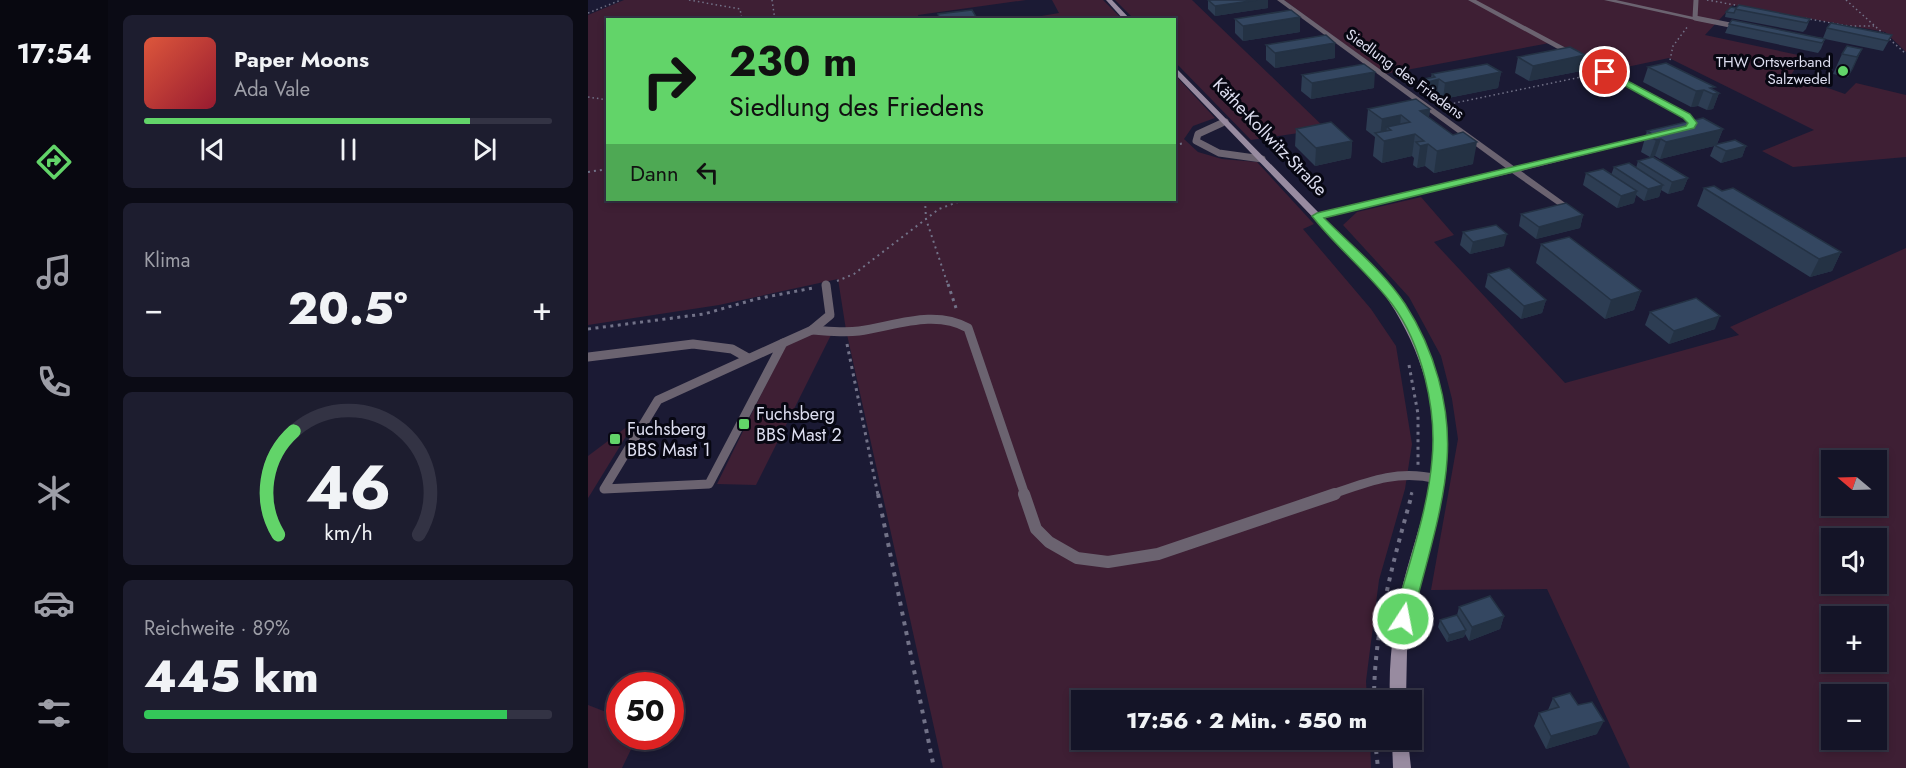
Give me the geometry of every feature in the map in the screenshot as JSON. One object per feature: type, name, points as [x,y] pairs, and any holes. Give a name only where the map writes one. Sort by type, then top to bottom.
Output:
[{"type":"main road","points":[[1109,0],[1126,18]]},
{"type":"main road","name":"Käthe-Kollwitz-Straße","points":[[1176,70],[1390,293],[1414,331],[1427,361],[1437,399],[1440,438],[1437,478],[1403,619],[1398,690]]},
{"type":"main road","points":[[1401,750],[1402,768]]},
{"type":"street","name":"Siedlung des Friedens","points":[[1280,0],[1565,207]]},
{"type":"street","points":[[1317,216],[1690,128],[1693,123],[1687,116],[1471,0]]},
{"type":"street","points":[[1607,0],[1695,18]]},
{"type":"lane","points":[[1696,0],[1695,18],[1750,29]]},
{"type":"lane","points":[[1226,122],[1198,134],[1196,141],[1207,150],[1262,159]]},
{"type":"lane","points":[[784,342],[709,484],[604,489],[658,400],[748,358],[784,342],[812,330],[830,315],[826,285]]},
{"type":"lane","points":[[812,330],[845,332],[924,320],[960,321],[971,334],[1036,529],[1050,545],[1073,558],[1103,561],[1140,559],[1380,478],[1417,474],[1437,478]]},
{"type":"lane","points":[[588,357],[693,344],[732,349],[748,358]]},
{"type":"path","points":[[588,13],[621,0]]},
{"type":"path","points":[[689,0],[740,9],[742,18]]},
{"type":"path","points":[[772,0],[775,18]]},
{"type":"path","points":[[1707,0],[1751,8]]},
{"type":"path","points":[[1846,0],[1906,54]]},
{"type":"path","points":[[1794,16],[1849,26],[1874,26]]},
{"type":"path","points":[[1670,60],[1673,46],[1695,18]]},
{"type":"path","points":[[1429,108],[1605,72]]},
{"type":"path","points":[[588,97],[606,100]]},
{"type":"path","points":[[588,172],[606,169]]},
{"type":"path","points":[[925,201],[926,219],[960,321]]},
{"type":"path","points":[[588,329],[704,314],[756,299],[826,285],[854,274],[939,209],[960,201]]},
{"type":"path","points":[[845,332],[934,768]]},
{"type":"path","points":[[1374,690],[1378,627],[1417,474],[1420,433],[1418,398],[1407,355]]},
{"type":"path","points":[[1376,750],[1378,768]]},
{"type":"shaded area","points":[[624,0],[1026,0],[918,15],[919,18],[606,18],[606,201],[1176,201],[1176,76],[1215,118],[1193,126],[1184,139],[1198,152],[1222,159],[1257,162],[1314,224],[1303,229],[1371,309],[1396,346],[1412,444],[1405,489],[1379,580],[1366,690],[1071,690],[1071,750],[1370,750],[1371,768],[943,768],[846,330],[838,279],[719,305],[588,325],[588,15]]},
{"type":"shaded area","points":[[1052,0],[1103,0],[1121,18],[1030,18],[1059,13]]},
{"type":"shaded area","points":[[1115,0],[1192,0],[1326,129],[1251,140],[1176,63],[1176,18],[1133,18]]},
{"type":"shaded area","points":[[1284,0],[1906,0],[1906,52],[1885,32],[1733,5],[1705,35],[1803,56],[1791,75],[1845,94],[1856,83],[1906,95],[1906,157],[1793,167],[1762,151],[1814,130],[1669,58],[1608,71],[1555,42],[1385,74]]},
{"type":"shaded area","points":[[1421,197],[1454,235],[1434,242],[1565,383],[1739,335],[1730,327],[1906,248],[1906,768],[1630,768],[1547,589],[1431,590],[1458,439],[1452,399],[1441,356],[1409,297],[1343,225],[1357,212]]},
{"type":"shaded area","points":[[814,332],[832,333],[756,485],[717,484],[785,346]]},
{"type":"shaded area","points":[[636,420],[590,495],[588,498],[588,456]]},
{"type":"shaded area","points":[[588,705],[606,712],[606,750],[631,750],[622,768],[588,768]]},
{"type":"building","points":[[1208,0],[1257,0],[1215,6]]},
{"type":"building","points":[[1739,5],[1810,19],[1807,23],[1735,9]]},
{"type":"building","points":[[1731,7],[1736,8],[1734,13],[1726,12]]},
{"type":"building","points":[[972,10],[977,18],[939,18],[938,14]]},
{"type":"building","points":[[1291,10],[1300,17],[1243,26],[1235,19]]},
{"type":"building","points":[[1732,20],[1825,39],[1822,43],[1729,24]]},
{"type":"building","points":[[1831,23],[1892,35],[1888,41],[1827,28]]},
{"type":"building","points":[[1326,35],[1335,43],[1275,53],[1266,45]]},
{"type":"building","points":[[1847,46],[1862,49],[1857,57],[1842,54]]},
{"type":"building","points":[[1570,47],[1585,55],[1533,66],[1518,57]]},
{"type":"building","points":[[1666,63],[1715,87],[1710,88],[1719,93],[1696,91],[1648,67]]},
{"type":"building","points":[[1364,64],[1375,72],[1312,83],[1302,75]]},
{"type":"building","points":[[1487,64],[1501,72],[1445,83],[1439,79],[1428,82],[1424,79],[1435,77],[1432,74]]},
{"type":"building","points":[[1416,99],[1430,109],[1420,111],[1453,135],[1463,132],[1477,142],[1437,151],[1428,144],[1420,146],[1416,142],[1424,141],[1415,134],[1384,141],[1375,133],[1391,130],[1387,127],[1410,122],[1401,115],[1382,119],[1368,109]]},
{"type":"building","points":[[1703,118],[1723,129],[1666,142],[1647,135],[1652,134],[1647,131]]},
{"type":"building","points":[[1331,122],[1352,141],[1316,148],[1296,129]]},
{"type":"building","points":[[1735,140],[1746,146],[1726,151],[1714,145]]},
{"type":"building","points":[[1653,157],[1688,178],[1672,182],[1638,161]]},
{"type":"building","points":[[1629,163],[1663,185],[1648,189],[1614,167]]},
{"type":"building","points":[[1603,169],[1637,191],[1621,196],[1586,173]]},
{"type":"building","points":[[1714,186],[1722,191],[1733,188],[1841,252],[1819,259],[1704,188]]},
{"type":"building","points":[[1566,203],[1583,215],[1539,227],[1521,214]]},
{"type":"building","points":[[1496,225],[1507,234],[1473,242],[1463,232]]},
{"type":"building","points":[[1569,237],[1641,291],[1611,300],[1541,244]]},
{"type":"building","points":[[1509,268],[1546,300],[1524,306],[1488,274]]},
{"type":"building","points":[[1696,298],[1720,316],[1674,331],[1650,312]]},
{"type":"building","points":[[1490,596],[1504,616],[1472,627],[1459,607]]},
{"type":"building","points":[[1457,615],[1466,630],[1449,635],[1440,620]]},
{"type":"building","points":[[1570,693],[1578,705],[1592,702],[1604,721],[1551,736],[1539,713],[1559,707],[1553,698]]},
{"type":"place","name":"THW Ortsverband Salzwedel","points":[[1843,71]]},
{"type":"place","name":"Fuchsberg BBS Mast 2","points":[[744,424]]},
{"type":"place","name":"Fuchsberg BBS Mast 1","points":[[615,439]]},
{"type":"route","points":[[1403,619],[1430,512],[1440,459],[1437,399],[1427,361],[1399,305],[1381,282],[1317,216],[1690,128],[1693,123],[1687,116],[1605,72]]}]
